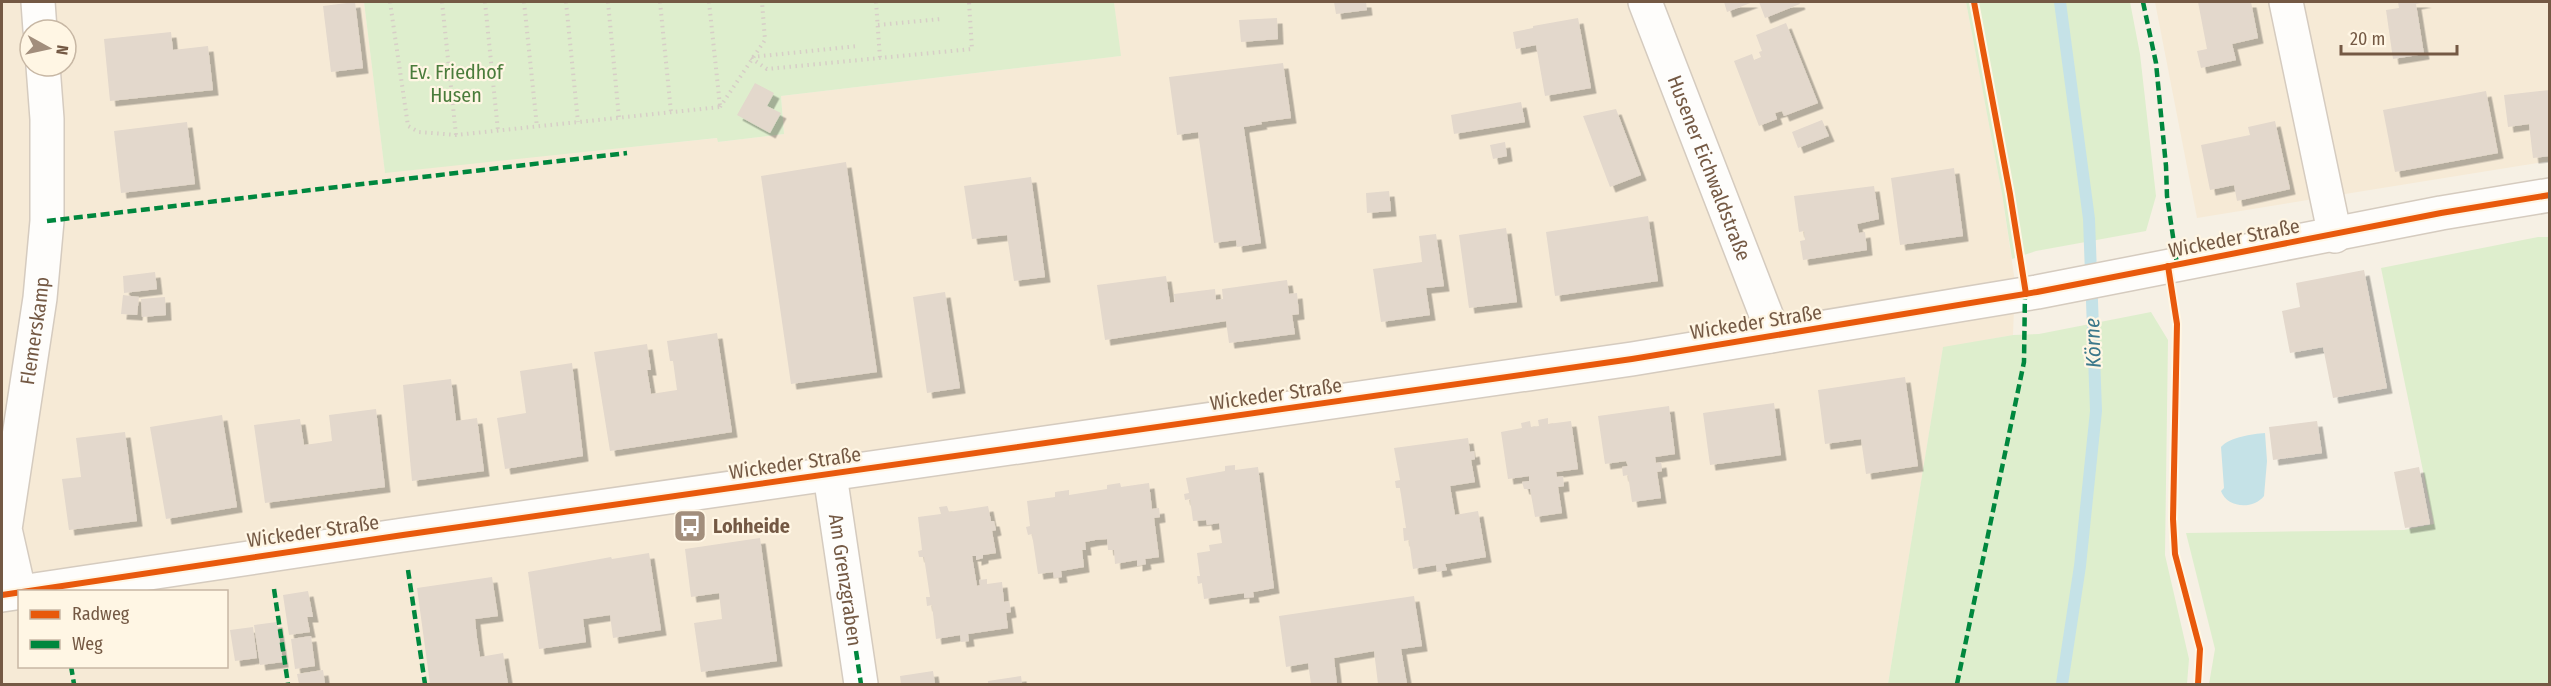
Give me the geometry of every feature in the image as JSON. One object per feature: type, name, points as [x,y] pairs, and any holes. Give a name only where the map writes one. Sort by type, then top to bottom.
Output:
[{"type":"street","points":[[38,2],[39,18]]},
{"type":"street","name":"Husener Eichwaldstraße","points":[[1645,2],[1767,317],[1770,336]]},
{"type":"street","points":[[2286,2],[2335,236]]},
{"type":"street","name":"Flemerskamp","points":[[10,593],[5,529],[40,297],[45,243],[47,118],[44,78]]},
{"type":"street","name":"Wickeder Straße","points":[[31,590],[1632,359],[2037,292],[2335,236],[2441,213],[2550,195]]},
{"type":"street","name":"Am Grenzgraben","points":[[830,475],[861,684]]},
{"type":"path","points":[[390,2],[408,126],[419,132],[456,135],[720,107]]},
{"type":"path","points":[[442,2],[456,135]]},
{"type":"path","points":[[485,2],[498,131]]},
{"type":"path","points":[[524,2],[537,127]]},
{"type":"path","points":[[566,2],[578,122]]},
{"type":"path","points":[[608,2],[619,118]]},
{"type":"path","points":[[660,2],[671,112]]},
{"type":"path","points":[[709,2],[720,107]]},
{"type":"path","points":[[720,107],[765,40],[762,2]]},
{"type":"path","points":[[876,2],[880,58]]},
{"type":"path","points":[[752,58],[766,69],[972,49],[969,2]]},
{"type":"path","points":[[878,25],[941,19]]},
{"type":"path","points":[[752,58],[858,46]]},
{"type":"shaded area","points":[[2,2],[364,2],[385,172],[718,138],[718,142],[784,134],[781,96],[1120,56],[1114,2],[1966,2],[2002,194],[2015,282],[2013,335],[1943,348],[1888,684],[2,684]]},
{"type":"shaded area","points":[[2155,2],[2549,2],[2549,161],[2197,218]]},
{"type":"green space","name":"Ev. Friedhof Husen","points":[[364,2],[1114,2],[1121,56],[781,96],[784,134],[718,142],[717,138],[385,173]]},
{"type":"green space","points":[[1966,2],[2130,2],[2140,54],[2156,196],[2146,231],[2036,251],[2012,259]]},
{"type":"green space","points":[[2538,237],[2550,237],[2549,684],[2209,684],[2215,649],[2186,533],[2404,530],[2434,524],[2381,268]]},
{"type":"green space","points":[[2151,312],[2168,340],[2165,555],[2189,659],[2187,684],[1888,684],[1943,347],[2013,335],[2039,334]]},
{"type":"water","points":[[2265,433],[2267,461],[2264,496],[2253,504],[2234,504],[2224,497],[2221,491],[2224,488],[2221,447],[2235,438]]},
{"type":"building","points":[[355,2],[363,68],[331,72],[323,6]]},
{"type":"building","points":[[1334,2],[1366,2],[1367,10],[1336,14]]},
{"type":"building","points":[[1724,2],[1753,2],[1727,12]]},
{"type":"building","points":[[1759,2],[1799,2],[1800,4],[1765,18]]},
{"type":"building","points":[[2198,2],[2251,2],[2258,38],[2232,44],[2236,60],[2201,68],[2197,51],[2207,49]]},
{"type":"building","points":[[2398,2],[2426,2],[2416,4],[2424,54],[2393,59],[2386,10],[2399,8]]},
{"type":"building","points":[[1277,18],[1278,39],[1241,42],[1239,20]]},
{"type":"building","points":[[1578,18],[1591,88],[1545,96],[1536,45],[1516,49],[1513,32]]},
{"type":"building","points":[[1786,23],[1818,103],[1784,116],[1782,111],[1775,113],[1777,119],[1759,126],[1734,61],[1752,54],[1754,60],[1761,57],[1759,52],[1762,51],[1756,35]]},
{"type":"building","points":[[171,32],[173,50],[208,46],[213,90],[110,101],[104,39]]},
{"type":"building","points":[[1283,63],[1291,118],[1244,127],[1261,243],[1237,247],[1236,240],[1214,243],[1198,132],[1177,135],[1169,77]]},
{"type":"building","points":[[755,83],[774,93],[767,106],[781,113],[770,133],[737,115]]},
{"type":"building","points":[[2550,90],[2550,156],[2533,158],[2529,124],[2508,127],[2504,95]]},
{"type":"building","points":[[2486,91],[2498,153],[2395,172],[2383,110]]},
{"type":"building","points":[[1521,102],[1525,122],[1454,134],[1451,115]]},
{"type":"building","points":[[1616,109],[1641,175],[1610,187],[1583,116]]},
{"type":"building","points":[[1822,120],[1829,136],[1798,148],[1792,132]]},
{"type":"building","points":[[2275,121],[2290,189],[2237,201],[2234,185],[2210,190],[2201,145],[2250,135],[2248,127]]},
{"type":"building","points":[[187,122],[195,184],[121,193],[114,131]]},
{"type":"building","points":[[1505,142],[1507,156],[1493,159],[1490,145]]},
{"type":"building","points":[[846,162],[877,372],[791,384],[761,176]]},
{"type":"building","points":[[1954,168],[1963,236],[1900,245],[1891,178]]},
{"type":"building","points":[[1031,177],[1045,277],[1014,281],[1007,235],[972,239],[964,186]]},
{"type":"building","points":[[1874,186],[1879,219],[1857,224],[1859,233],[1865,232],[1867,250],[1803,260],[1800,241],[1805,240],[1804,231],[1799,232],[1794,196]]},
{"type":"building","points":[[1389,191],[1391,211],[1367,213],[1366,193]]},
{"type":"building","points":[[1648,216],[1658,281],[1555,296],[1546,232]]},
{"type":"building","points":[[1506,228],[1517,302],[1469,308],[1459,235]]},
{"type":"building","points":[[1436,234],[1444,286],[1426,288],[1430,315],[1381,322],[1373,269],[1422,262],[1419,236]]},
{"type":"building","points":[[2364,270],[2387,388],[2333,398],[2323,347],[2290,353],[2282,311],[2300,307],[2296,283]]},
{"type":"building","points":[[155,272],[157,289],[124,293],[123,276]]},
{"type":"building","points":[[1166,276],[1170,303],[1175,302],[1174,294],[1215,289],[1216,300],[1223,299],[1222,289],[1287,280],[1289,294],[1297,293],[1299,314],[1292,315],[1295,334],[1229,343],[1226,321],[1105,340],[1097,285]]},
{"type":"building","points":[[945,292],[960,388],[927,393],[913,297]]},
{"type":"building","points":[[123,295],[139,297],[137,315],[121,314]]},
{"type":"building","points":[[165,297],[166,315],[142,317],[141,299]]},
{"type":"building","points":[[717,333],[732,432],[610,451],[594,352],[647,344],[651,370],[647,370],[651,394],[677,390],[673,361],[670,361],[667,341]]},
{"type":"building","points":[[572,363],[583,456],[505,469],[497,418],[526,413],[520,371]]},
{"type":"building","points":[[1905,377],[1918,466],[1866,474],[1861,439],[1825,444],[1818,390]]},
{"type":"building","points":[[451,379],[456,421],[477,418],[484,471],[412,481],[403,385]]},
{"type":"building","points":[[1774,403],[1781,455],[1710,465],[1703,413]]},
{"type":"building","points":[[1669,406],[1675,454],[1655,457],[1656,463],[1661,462],[1662,471],[1657,472],[1661,498],[1632,502],[1628,475],[1623,476],[1622,467],[1628,466],[1626,461],[1605,464],[1598,416]]},
{"type":"building","points":[[376,409],[385,487],[265,503],[254,425],[300,419],[304,445],[332,441],[329,415]]},
{"type":"building","points":[[222,415],[237,507],[166,519],[150,427]]},
{"type":"building","points":[[1548,418],[1548,424],[1571,421],[1578,469],[1556,472],[1557,477],[1563,476],[1564,486],[1558,487],[1562,513],[1535,517],[1530,489],[1524,489],[1522,482],[1529,481],[1529,476],[1508,479],[1501,432],[1522,428],[1521,423],[1530,421],[1531,427],[1539,426],[1538,420]]},
{"type":"building","points":[[2317,421],[2322,453],[2273,460],[2269,427]]},
{"type":"building","points":[[125,432],[137,521],[69,530],[62,479],[81,477],[76,438]]},
{"type":"building","points":[[1468,438],[1470,452],[1474,451],[1475,459],[1471,460],[1475,482],[1450,486],[1455,515],[1478,511],[1486,557],[1445,564],[1447,570],[1437,572],[1436,565],[1413,569],[1409,540],[1404,541],[1403,528],[1406,528],[1400,488],[1396,488],[1395,481],[1400,480],[1394,448]]},
{"type":"building","points":[[1235,465],[1235,470],[1258,467],[1274,588],[1253,592],[1254,597],[1244,598],[1244,593],[1204,599],[1202,583],[1198,584],[1197,576],[1200,576],[1197,553],[1210,551],[1209,545],[1222,543],[1219,523],[1207,525],[1206,520],[1193,521],[1190,499],[1185,500],[1184,494],[1189,493],[1186,478],[1225,471],[1225,466]]},
{"type":"building","points":[[2419,467],[2430,524],[2405,528],[2394,472]]},
{"type":"building","points":[[1120,483],[1121,487],[1149,483],[1152,509],[1159,508],[1160,517],[1154,518],[1159,557],[1145,559],[1146,564],[1137,566],[1137,560],[1115,564],[1114,550],[1108,550],[1107,539],[1095,540],[1085,542],[1086,550],[1082,550],[1084,567],[1061,571],[1062,577],[1054,578],[1053,572],[1038,574],[1032,534],[1028,535],[1026,527],[1030,526],[1027,501],[1055,497],[1055,492],[1069,490],[1069,495],[1107,489],[1107,485]]},
{"type":"building","points":[[947,506],[949,512],[988,506],[991,521],[994,521],[996,530],[992,531],[996,553],[983,555],[983,558],[976,560],[976,556],[972,556],[977,586],[980,585],[979,580],[987,579],[987,584],[1002,582],[1004,602],[1009,601],[1011,612],[1006,613],[1008,628],[968,634],[969,641],[961,642],[960,635],[936,639],[932,605],[927,606],[926,597],[930,597],[924,557],[919,557],[918,551],[922,550],[918,517],[941,514],[939,507]]},
{"type":"building","points":[[760,538],[777,661],[701,672],[694,623],[722,619],[719,593],[691,597],[685,549]]},
{"type":"building","points":[[649,553],[661,630],[613,638],[610,615],[583,619],[586,642],[539,649],[528,572],[611,557],[612,559]]},
{"type":"building","points":[[492,577],[498,616],[475,619],[477,638],[480,657],[503,653],[508,684],[430,684],[417,588]]},
{"type":"building","points":[[308,591],[313,617],[307,617],[310,632],[289,635],[283,595]]},
{"type":"building","points":[[1414,596],[1422,646],[1401,649],[1407,684],[1378,684],[1374,651],[1334,658],[1337,684],[1311,684],[1308,663],[1286,667],[1279,616]]},
{"type":"building","points":[[277,622],[283,662],[260,665],[254,625]]},
{"type":"building","points":[[253,627],[257,658],[235,661],[230,630]]},
{"type":"building","points":[[311,636],[315,666],[295,669],[291,639]]},
{"type":"building","points":[[323,670],[325,684],[299,684],[297,674]]},
{"type":"building","points":[[933,671],[935,684],[901,684],[900,676]]},
{"type":"building","points":[[1021,676],[1022,684],[988,684],[988,681]]},
{"type":"waterway","name":"Körne","points":[[2060,2],[2089,219],[2096,411],[2080,566],[2062,684]]},
{"type":"marked path","points":[[2143,2],[2156,63],[2167,196],[2177,264]]},
{"type":"marked path","points":[[47,221],[627,153]]},
{"type":"marked path","points":[[1957,684],[2024,362],[2025,291]]},
{"type":"marked path","points":[[408,570],[425,684]]},
{"type":"marked path","points":[[274,589],[288,684]]},
{"type":"marked path","points":[[856,651],[861,684]]},
{"type":"marked path","points":[[71,668],[74,684]]},
{"type":"cycle path","points":[[1974,2],[2026,294]]},
{"type":"cycle path","points":[[35,590],[1632,359],[2037,292],[2441,213],[2550,195]]},
{"type":"cycle path","points":[[2168,266],[2177,324],[2173,519],[2175,554],[2200,649],[2198,684]]},
{"type":"cycle path","points":[[2,595],[18,593]]},
{"type":"place","name":"Lohheide","points":[[690,526]]}]
